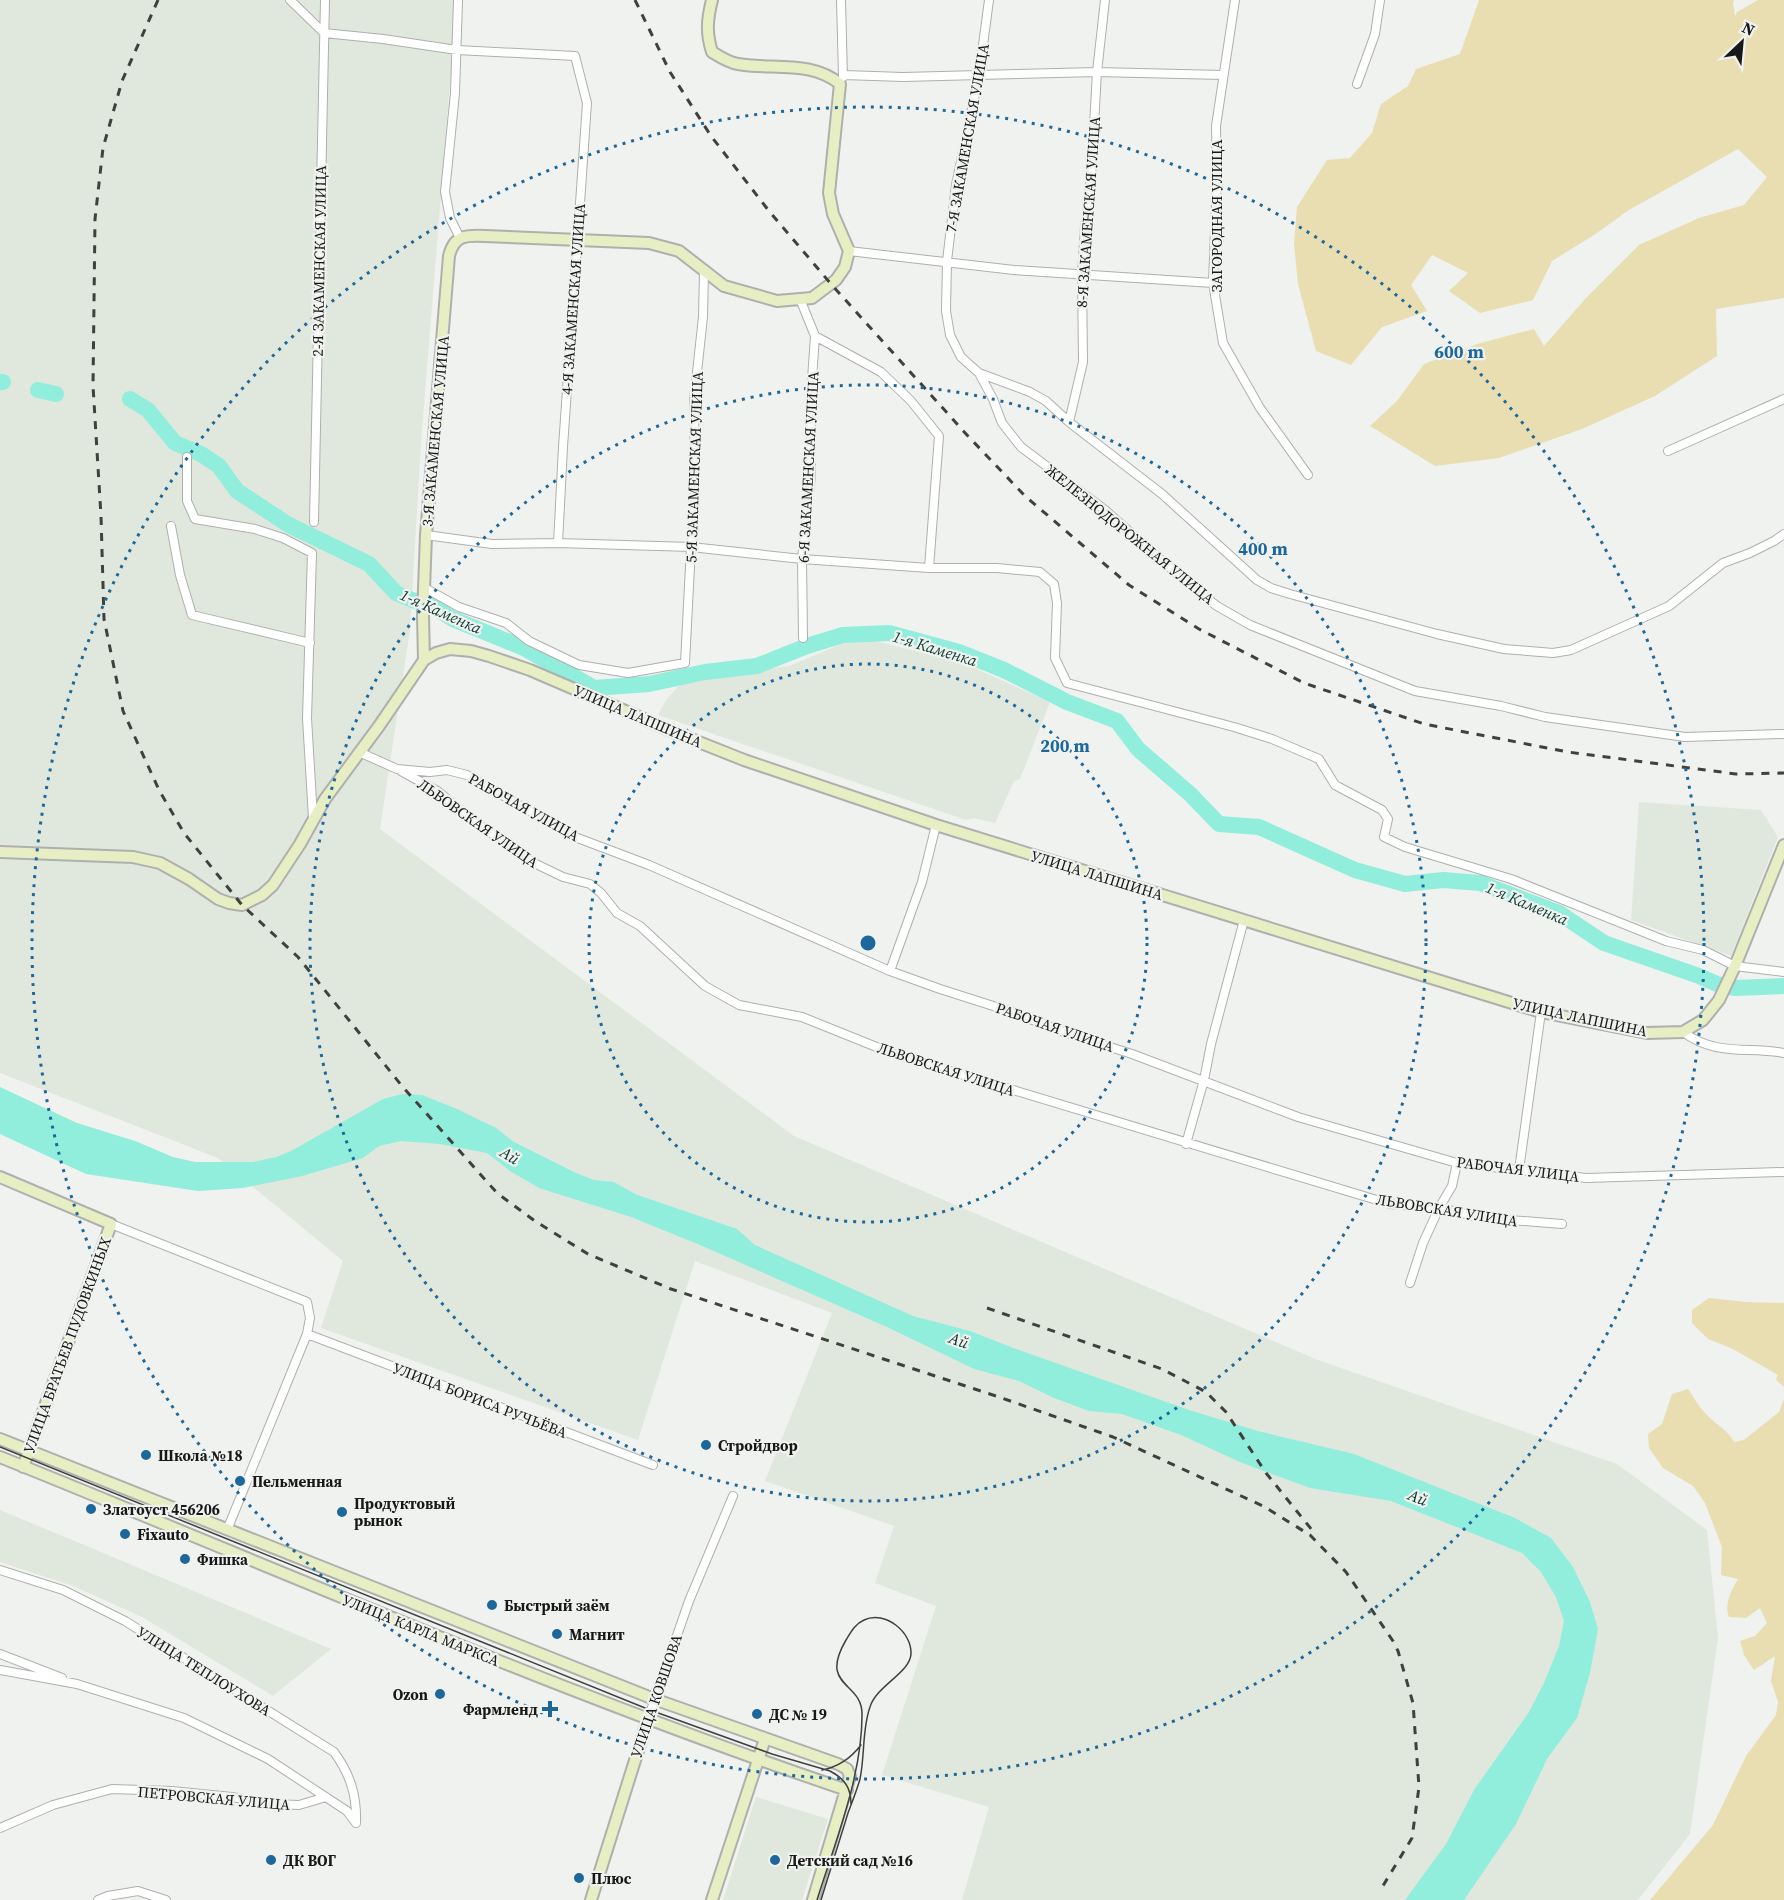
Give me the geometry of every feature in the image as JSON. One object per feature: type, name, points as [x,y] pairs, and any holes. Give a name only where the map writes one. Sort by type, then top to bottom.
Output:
[{"type":"street","points":[[290,0],[324,33],[457,50]]},
{"type":"street","name":"2-Я ЗАКАМЕНСКАЯ УЛИЦА","points":[[314,522],[325,0]]},
{"type":"street","points":[[459,0],[455,93],[445,192],[450,218],[460,238],[470,235],[663,245],[679,252],[724,286],[777,301],[812,298],[836,280],[845,267],[849,251],[833,214],[829,193],[842,79],[841,0]]},
{"type":"street","points":[[712,0],[707,23],[707,35],[712,52],[738,64],[818,71],[842,79],[1097,72],[1223,75]]},
{"type":"street","name":"7-Я ЗАКАМЕНСКАЯ УЛИЦА","points":[[979,373],[961,357],[950,335],[946,311],[946,261],[956,185],[979,75],[989,0]]},
{"type":"street","name":"8-Я ЗАКАМЕНСКАЯ УЛИЦА","points":[[1069,422],[1083,362],[1082,275],[1097,72],[1105,0]]},
{"type":"street","name":"ЗАГОРОДНАЯ УЛИЦА","points":[[1235,0],[1216,126],[1217,177],[1213,283],[1223,342],[1260,408],[1308,475]]},
{"type":"street","points":[[1357,84],[1374,34],[1380,0]]},
{"type":"street","name":"4-Я ЗАКАМЕНСКАЯ УЛИЦА","points":[[457,50],[575,56],[587,103],[563,435],[558,543]]},
{"type":"street","name":"3-Я ЗАКАМЕНСКАЯ УЛИЦА","points":[[424,660],[426,535],[449,256],[451,246],[460,238]]},
{"type":"street","points":[[849,251],[1014,270],[1213,283]]},
{"type":"street","name":"5-Я ЗАКАМЕНСКАЯ УЛИЦА","points":[[425,588],[459,607],[506,623],[529,641],[579,665],[628,673],[685,663],[695,508],[694,400],[703,317],[704,271]]},
{"type":"street","name":"6-Я ЗАКАМЕНСКАЯ УЛИЦА","points":[[800,299],[815,336],[811,393],[810,475],[802,559],[803,638]]},
{"type":"street","points":[[815,336],[880,372],[911,401],[939,436],[928,568]]},
{"type":"street","points":[[979,373],[1030,392],[1046,401],[1069,422],[1162,494],[1257,580],[1271,588],[1437,634],[1493,647],[1553,653],[1571,650],[1669,606],[1723,563],[1750,553],[1784,534]]},
{"type":"street","name":"ЖЕЛЕЗНОДОРОЖНАЯ УЛИЦА","points":[[979,373],[993,399],[1002,423],[1021,447],[1105,510],[1201,594],[1250,626],[1415,691],[1500,706],[1545,717],[1684,738],[1784,734]]},
{"type":"street","points":[[1668,451],[1784,399]]},
{"type":"street","points":[[187,457],[187,501],[195,519],[255,530],[283,538],[312,553],[307,718],[313,818]]},
{"type":"street","points":[[171,526],[180,575],[192,615],[310,643]]},
{"type":"street","points":[[426,535],[492,544],[558,543],[691,547],[802,559],[928,568],[998,568],[1040,572],[1054,584],[1057,603],[1055,658],[1067,683],[1234,727],[1272,739],[1318,759],[1335,785],[1382,810],[1388,819],[1384,837],[1415,850],[1511,879],[1666,941],[1703,950],[1735,966],[1784,972]]},
{"type":"street","name":"УЛИЦА ЛАПШИНА","points":[[424,660],[435,653],[450,649],[471,651],[509,662],[744,760],[936,825],[1541,1012],[1647,1033],[1683,1032],[1693,1040],[1721,1050],[1771,1050],[1784,1053]]},
{"type":"street","points":[[0,852],[133,857],[160,863],[218,899],[242,904],[262,895],[273,885],[300,844],[313,818],[424,660]]},
{"type":"street","name":"РАБОЧАЯ УЛИЦА","points":[[360,752],[397,769],[430,772],[447,770],[467,775],[575,837],[659,869],[890,971],[1132,1054],[1298,1117],[1457,1163],[1586,1178],[1784,1172]]},
{"type":"street","name":"ЛЬВОВСКАЯ УЛИЦА","points":[[397,769],[439,792],[470,818],[534,863],[563,877],[590,884],[602,893],[617,913],[640,926],[705,986],[739,1005],[802,1017],[894,1054],[1390,1204],[1439,1208],[1484,1218],[1562,1224]]},
{"type":"street","points":[[890,971],[922,882],[936,825]]},
{"type":"street","points":[[1683,1032],[1703,1020],[1719,1000],[1784,845]]},
{"type":"street","points":[[1186,1144],[1244,920]]},
{"type":"street","points":[[1519,1170],[1541,1012]]},
{"type":"street","points":[[1410,1283],[1423,1243],[1452,1186],[1457,1163]]},
{"type":"street","points":[[0,1177],[307,1302],[310,1318],[307,1335],[227,1530]]},
{"type":"street","name":"УЛИЦА БРАТЬЕВ ПУДОВКИНЫХ","points":[[23,1467],[111,1224]]},
{"type":"street","name":"УЛИЦА БОРИСА РУЧЬЁВА","points":[[307,1335],[652,1465]]},
{"type":"street","name":"УЛИЦА КАРЛА МАРКСА","points":[[0,1439],[654,1699],[833,1762],[847,1769],[850,1776],[847,1790],[648,1719],[451,1642],[0,1457]]},
{"type":"street","name":"УЛИЦА КОВШОВА","points":[[591,1900],[654,1699],[689,1601],[733,1496]]},
{"type":"street","name":"УЛИЦА ТЕПЛОУХОВА","points":[[0,1570],[63,1590],[125,1621],[334,1752],[344,1766],[357,1802],[356,1823],[347,1811],[327,1797]]},
{"type":"street","points":[[0,1654],[77,1684],[184,1718],[268,1759],[327,1797]]},
{"type":"street","points":[[0,1670],[77,1684]]},
{"type":"street","points":[[712,1900],[765,1739]]},
{"type":"street","name":"ПЕТРОВСКАЯ УЛИЦА","points":[[0,1828],[53,1805],[112,1789],[172,1791],[232,1797],[271,1804],[299,1805],[327,1797]]},
{"type":"street","points":[[813,1900],[847,1790]]},
{"type":"street","points":[[98,1900],[108,1896],[138,1892],[166,1900]]},
{"type":"shaded area","points":[[0,0],[454,0],[452,58],[421,443],[410,630],[380,829],[794,1136],[1318,1360],[1617,1464],[1707,1530],[1718,1638],[1690,1834],[1638,1900],[962,1900],[989,1807],[882,1775],[936,1606],[875,1583],[894,1526],[765,1481],[832,1313],[695,1261],[638,1440],[321,1328],[343,1261],[218,1158],[0,1073]]},
{"type":"shaded area","points":[[1479,0],[1734,0],[1735,16],[1737,12],[1758,0],[1784,0],[1784,298],[1716,309],[1717,356],[1655,396],[1582,429],[1499,458],[1435,466],[1370,426],[1397,401],[1424,364],[1477,344],[1534,329],[1544,346],[1587,297],[1639,245],[1699,218],[1744,205],[1767,177],[1738,149],[1629,210],[1552,261],[1533,300],[1480,313],[1449,291],[1468,273],[1432,255],[1411,285],[1427,311],[1382,327],[1351,365],[1316,351],[1298,284],[1294,244],[1297,207],[1327,160],[1350,158],[1372,133],[1381,104],[1408,86],[1416,69],[1460,54]]},
{"type":"shaded area","points":[[858,637],[961,662],[1050,702],[1020,779],[1014,781],[995,823],[974,818],[966,820],[658,715],[666,700],[685,679],[789,666]]},
{"type":"shaded area","points":[[1639,802],[1761,810],[1778,837],[1731,956],[1631,920]]},
{"type":"shaded area","points":[[1709,1298],[1784,1303],[1784,1387],[1776,1380],[1778,1375],[1733,1349],[1708,1339],[1692,1323],[1692,1310]]},
{"type":"shaded area","points":[[1688,1389],[1703,1411],[1734,1442],[1744,1440],[1779,1412],[1784,1399],[1784,1900],[1650,1900],[1713,1825],[1746,1756],[1776,1715],[1778,1702],[1771,1681],[1775,1656],[1754,1670],[1744,1655],[1740,1641],[1755,1636],[1767,1623],[1760,1608],[1746,1618],[1729,1617],[1728,1602],[1738,1579],[1721,1575],[1722,1547],[1705,1503],[1693,1486],[1663,1468],[1649,1448],[1648,1434],[1662,1424],[1672,1394]]},
{"type":"shaded area","points":[[0,1510],[331,1649],[273,1696],[142,1617],[73,1586],[0,1562]]},
{"type":"shaded area","name":"Детский сад №16","points":[[756,1797],[828,1819],[802,1900],[723,1900]]},
{"type":"water","name":"Ай","points":[[0,1087],[77,1123],[135,1141],[173,1157],[195,1162],[253,1162],[276,1157],[291,1151],[383,1099],[402,1094],[422,1095],[496,1128],[514,1142],[576,1173],[594,1180],[614,1182],[635,1194],[737,1229],[755,1245],[913,1316],[970,1331],[1189,1410],[1258,1431],[1354,1454],[1515,1518],[1551,1538],[1573,1567],[1590,1602],[1598,1629],[1590,1673],[1577,1718],[1547,1759],[1516,1824],[1464,1900],[1405,1900],[1446,1844],[1474,1790],[1529,1712],[1559,1646],[1564,1621],[1556,1597],[1541,1572],[1522,1553],[1391,1501],[1310,1488],[1240,1462],[1181,1435],[1122,1414],[1089,1411],[1054,1398],[1019,1381],[974,1369],[887,1327],[700,1245],[631,1217],[539,1188],[510,1171],[487,1153],[440,1144],[401,1141],[379,1146],[363,1158],[302,1176],[243,1188],[198,1191],[86,1174],[0,1134]]},
{"type":"waterway","points":[[38,390],[56,394]]},
{"type":"waterway","name":"1-я Каменка","points":[[130,399],[148,410],[175,443],[201,454],[219,466],[237,491],[289,525],[369,564],[396,593],[433,606],[453,619],[524,648],[594,688],[649,684],[705,672],[757,666],[807,646],[843,635],[889,633],[959,652],[1004,670],[1067,702],[1117,721],[1138,749],[1190,794],[1219,824],[1259,827],[1355,870],[1405,884],[1443,880],[1480,883],[1559,913],[1604,943],[1717,984],[1734,988],[1784,986]]},
{"type":"tram line","points":[[0,1447],[650,1710],[772,1754],[830,1771],[846,1784],[851,1804]]},
{"type":"tram line","points":[[817,1900],[853,1785],[861,1738],[860,1704],[839,1676],[837,1667],[839,1656],[846,1640],[858,1624],[864,1620],[880,1618],[896,1625],[902,1631],[907,1638],[911,1654],[905,1667],[873,1699],[870,1707],[860,1779],[821,1900]]},
{"type":"tram line","points":[[822,1770],[844,1761],[861,1745]]},
{"type":"railway","points":[[158,0],[122,81],[103,148],[95,219],[93,386],[101,516],[104,619],[123,711],[159,790],[184,833],[242,905],[298,957],[402,1086],[497,1193],[535,1221],[588,1254],[671,1289],[1113,1437],[1263,1506],[1310,1535],[1346,1572],[1393,1641],[1413,1703],[1419,1787],[1412,1838],[1381,1889]]},
{"type":"railway","points":[[635,0],[670,72],[711,136],[769,211],[831,284],[1025,496],[1129,585],[1199,629],[1304,683],[1424,724],[1568,752],[1736,774],[1784,773]]},
{"type":"railway","points":[[987,1308],[1162,1369],[1206,1392],[1226,1412],[1266,1473],[1316,1535]]},
{"type":"place","name":"Стройдвор","points":[[706,1445]]},
{"type":"place","name":"Школа №18","points":[[146,1455]]},
{"type":"place","name":"Пельменная","points":[[240,1481]]},
{"type":"place","name":"Златоуст 456206","points":[[91,1509]]},
{"type":"place","name":"Продуктовый рынок","points":[[342,1512]]},
{"type":"place","name":"Fixauto","points":[[125,1534]]},
{"type":"place","name":"Фишка","points":[[185,1559]]},
{"type":"place","name":"Быстрый заём","points":[[492,1605]]},
{"type":"place","name":"Магнит","points":[[557,1634]]},
{"type":"place","name":"Ozon","points":[[440,1694]]},
{"type":"place","name":"Фармленд","points":[[550,1709]]},
{"type":"place","name":"ДС № 19","points":[[757,1714]]},
{"type":"place","name":"ДК ВОГ","points":[[271,1860]]},
{"type":"place","name":"Детский сад №16","points":[[775,1860]]},
{"type":"place","name":"Плюс","points":[[579,1878]]}]
